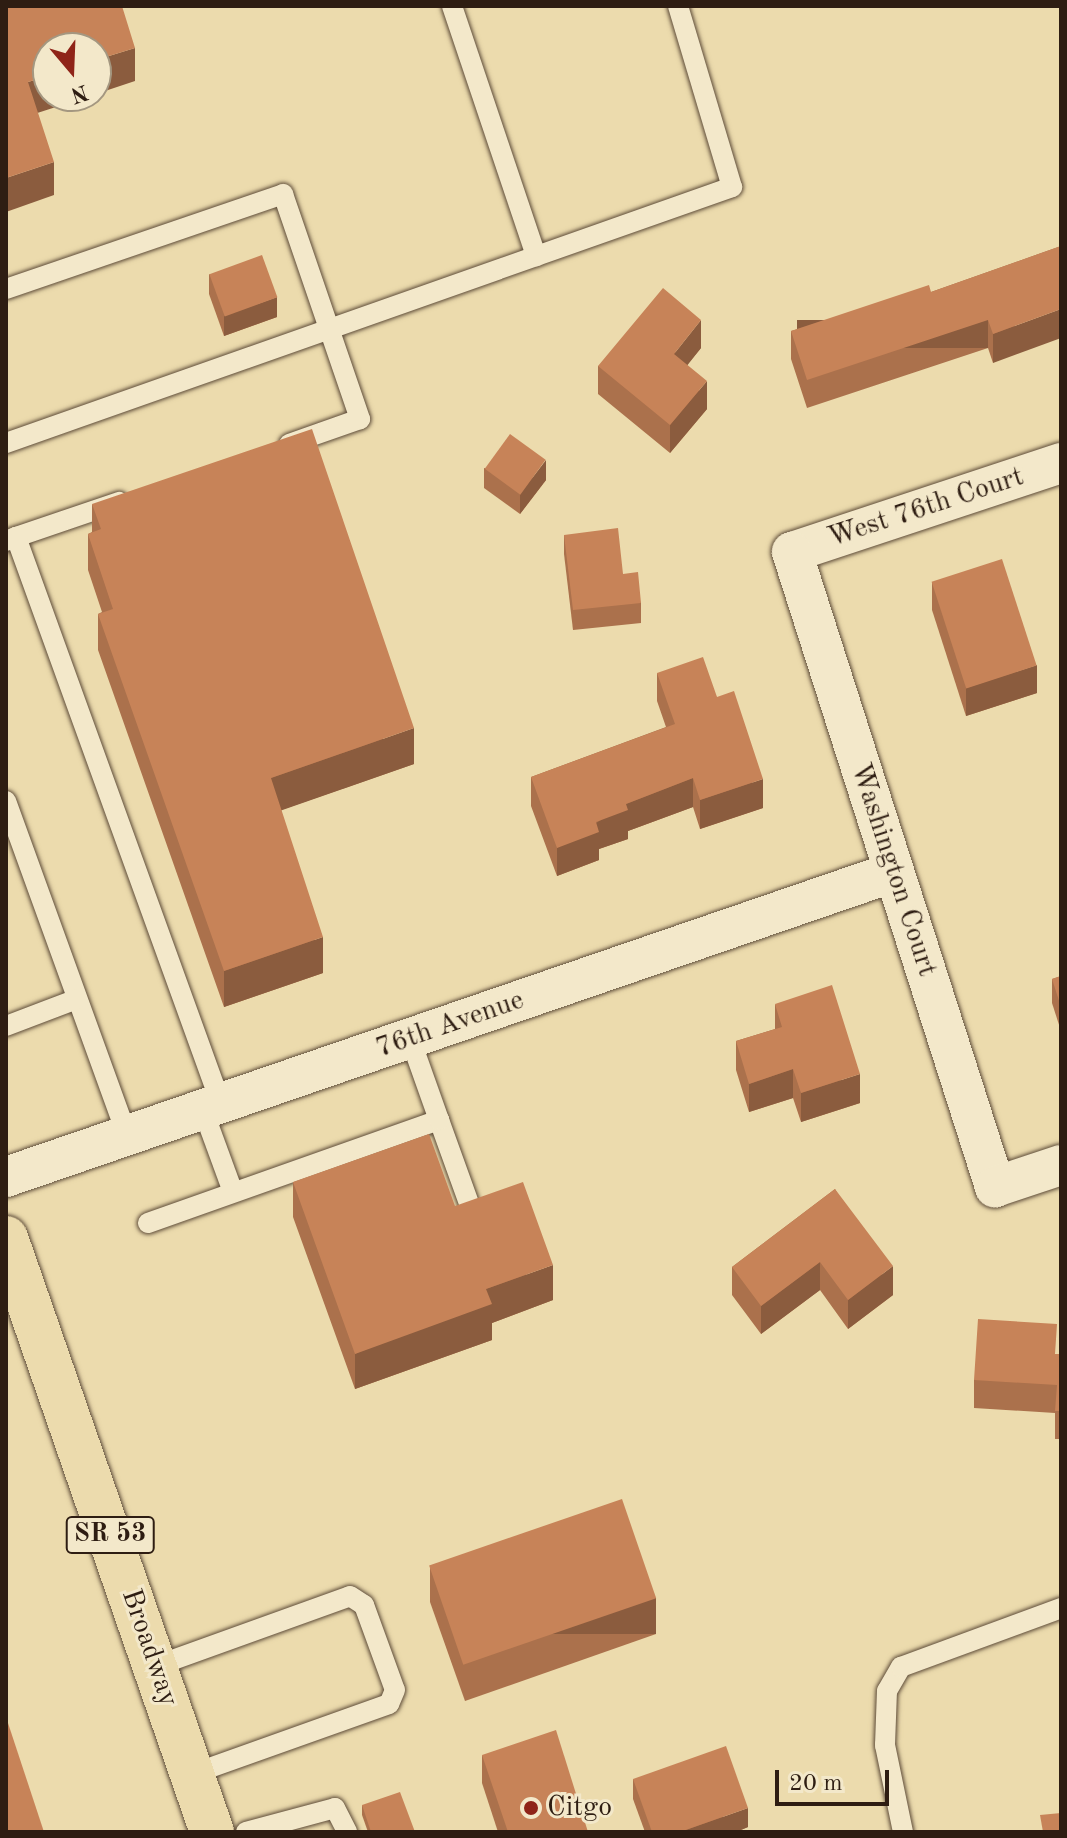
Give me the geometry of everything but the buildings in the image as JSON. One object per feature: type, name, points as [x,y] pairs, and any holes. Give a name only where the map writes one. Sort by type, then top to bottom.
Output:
[{"type":"main road","name":"Broadway","points":[[6,1238],[212,1832]]},
{"type":"street","name":"West 76th Court","points":[[792,552],[1061,463]]},
{"type":"street","name":"Washington Court","points":[[792,552],[995,1187],[1061,1165]]},
{"type":"street","name":"76th Avenue","points":[[6,1177],[894,872]]},
{"type":"lane","points":[[452,6],[536,256]]},
{"type":"lane","points":[[6,443],[732,187],[678,6]]},
{"type":"lane","points":[[6,289],[283,194],[360,419],[271,450]]},
{"type":"lane","points":[[136,496],[11,539],[212,1107],[233,1192]]},
{"type":"lane","points":[[6,801],[127,1136]]},
{"type":"lane","points":[[6,1026],[77,999]]},
{"type":"lane","points":[[410,1038],[476,1223]]},
{"type":"lane","points":[[148,1223],[439,1120]]},
{"type":"lane","points":[[156,1666],[350,1596],[364,1605],[395,1690],[389,1704],[192,1774]]},
{"type":"lane","points":[[903,1832],[885,1745],[887,1691],[901,1667],[1061,1608]]},
{"type":"lane","points":[[246,1832],[335,1808],[347,1832]]},
{"type":"place","name":"Citgo","points":[[531,1808]]}]
